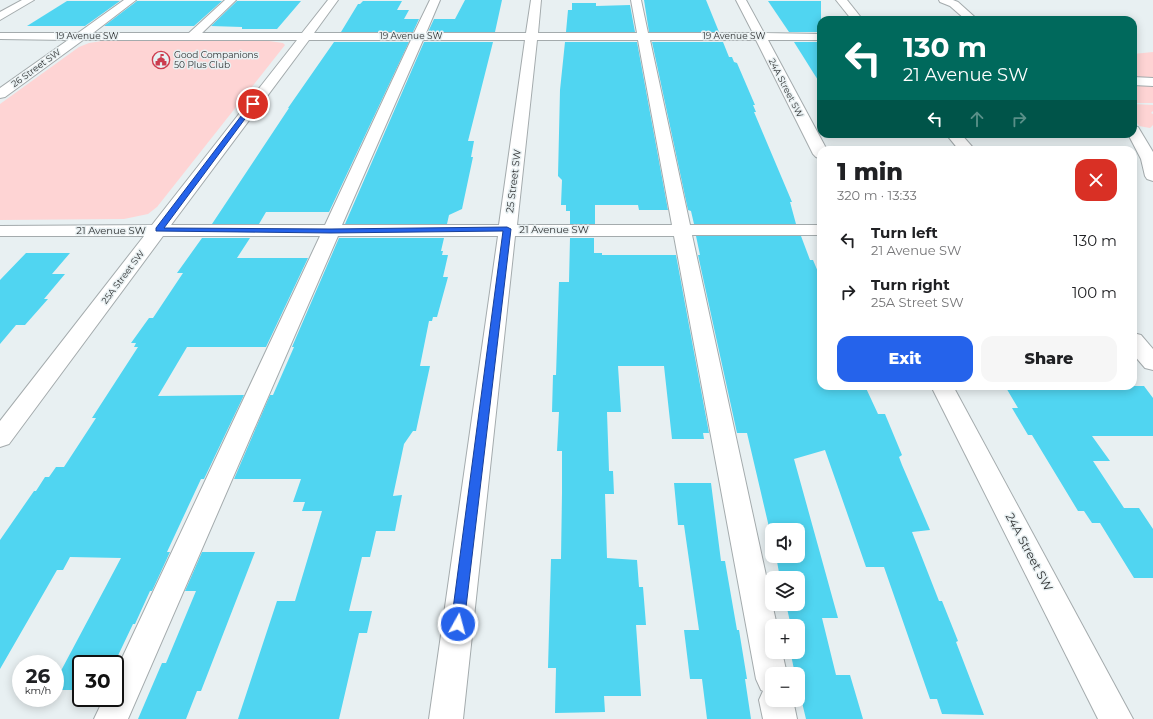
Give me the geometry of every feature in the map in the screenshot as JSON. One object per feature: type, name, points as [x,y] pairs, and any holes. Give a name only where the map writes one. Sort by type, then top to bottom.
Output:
[{"type":"main road","points":[[0,18],[29,0]]},
{"type":"main road","name":"26 Street SW","points":[[0,94],[131,0]]},
{"type":"main road","points":[[192,36],[231,0]]},
{"type":"main road","name":"25A Street SW","points":[[0,438],[333,0]]},
{"type":"main road","points":[[111,719],[435,0]]},
{"type":"main road","name":"25 Street SW","points":[[446,719],[536,0]]},
{"type":"main road","points":[[636,0],[770,667]]},
{"type":"main road","name":"24A Street SW","points":[[741,0],[817,146]]},
{"type":"main road","points":[[841,0],[855,16]]},
{"type":"main road","points":[[940,0],[941,4],[955,16]]},
{"type":"main road","points":[[944,0],[954,4],[968,16]]},
{"type":"main road","name":"19 Avenue SW","points":[[0,36],[817,37]]},
{"type":"main road","points":[[1137,81],[1153,82]]},
{"type":"main road","points":[[1137,137],[1149,159],[1153,176]]},
{"type":"main road","points":[[956,138],[964,146]]},
{"type":"main road","name":"21 Avenue SW","points":[[0,231],[331,231],[507,229],[817,230]]},
{"type":"main road","points":[[1137,345],[1153,363]]},
{"type":"main road","name":"24A Street SW","points":[[944,390],[1116,719]]},
{"type":"main road","points":[[777,707],[780,719]]},
{"type":"shaded area","points":[[102,41],[269,41],[283,43],[285,45],[157,207],[148,214],[124,219],[0,220],[0,104],[79,47],[89,43]]},
{"type":"shaded area","points":[[1153,52],[1153,79],[1137,78],[1137,54]]},
{"type":"shaded area","points":[[1137,84],[1153,85],[1153,103],[1137,103]]},
{"type":"shaded area","points":[[1137,104],[1153,105],[1153,111],[1151,113],[1153,114],[1153,125],[1150,128],[1139,126],[1137,123]]},
{"type":"building","points":[[465,0],[502,0],[495,32],[428,32],[434,19],[455,19]]},
{"type":"building","points":[[644,0],[706,0],[719,32],[649,32]]},
{"type":"building","points":[[67,1],[120,1],[85,26],[27,26]]},
{"type":"building","points":[[137,1],[222,1],[194,26],[104,26]]},
{"type":"building","points":[[237,1],[301,1],[277,29],[242,29],[242,27],[211,26]]},
{"type":"building","points":[[363,1],[402,1],[397,10],[409,10],[404,19],[419,19],[413,32],[341,32],[358,4]]},
{"type":"building","points":[[768,1],[821,1],[821,16],[817,16],[817,32],[789,32]]},
{"type":"building","points":[[572,3],[596,3],[596,6],[630,5],[635,32],[566,32],[568,10],[572,10]]},
{"type":"building","points":[[334,42],[409,42],[329,212],[266,212],[259,224],[212,224],[288,108]]},
{"type":"building","points":[[424,42],[493,42],[468,141],[474,141],[471,157],[473,157],[462,209],[449,215],[447,224],[345,224]]},
{"type":"building","points":[[565,42],[637,42],[668,210],[639,210],[638,205],[595,205],[595,224],[570,224],[570,211],[566,211],[566,205],[561,205],[562,180],[558,176],[560,90]]},
{"type":"building","points":[[652,42],[723,42],[729,57],[732,57],[734,62],[737,63],[755,105],[753,105],[756,112],[754,112],[792,202],[790,202],[796,224],[694,224],[691,211],[688,210]]},
{"type":"building","points":[[794,42],[817,42],[817,79]]},
{"type":"building","points":[[696,236],[801,236],[810,260],[813,260],[817,270],[817,390],[867,390],[878,414],[885,414],[902,455],[899,457],[902,465],[930,530],[912,532],[939,601],[942,601],[958,641],[956,642],[984,715],[942,714],[937,699],[930,699],[884,567],[866,567],[825,450],[794,459],[838,618],[822,618],[836,675],[850,675],[863,719],[806,719],[803,707],[805,707],[805,667],[794,667],[792,659],[805,659],[805,619],[789,619],[788,611],[805,611],[805,571],[779,571],[777,563],[805,563],[805,523],[768,523],[747,433],[737,433],[698,255],[700,255]]},
{"type":"building","points":[[202,238],[250,238],[237,258],[308,258],[266,347],[187,347],[158,396],[244,395],[204,479],[201,479],[167,552],[170,552],[152,591],[150,591],[135,624],[133,624],[118,655],[72,655],[72,690],[64,690],[64,665],[121,558],[70,557],[63,570],[57,570],[0,669],[0,540],[45,477],[49,477],[56,467],[64,467],[96,418],[92,418],[138,347],[134,347],[136,343],[131,343],[149,318],[153,318],[183,273],[177,273]]},
{"type":"building","points":[[339,238],[444,238],[441,251],[443,251],[442,255],[448,255],[443,277],[448,277],[437,317],[433,317],[432,321],[429,321],[420,366],[430,366],[416,431],[413,431],[404,444],[393,496],[402,495],[395,531],[376,531],[370,557],[362,557],[349,611],[372,611],[367,633],[359,633],[339,719],[238,719],[277,601],[295,601],[322,511],[302,511],[305,502],[293,502],[301,479],[234,479],[270,395],[273,395],[294,347],[292,347]]},
{"type":"building","points":[[570,238],[594,238],[594,253],[602,253],[602,255],[676,255],[709,433],[703,433],[704,439],[672,439],[664,366],[618,366],[621,412],[607,412],[609,471],[613,471],[614,494],[605,494],[607,558],[637,560],[639,587],[643,587],[646,625],[636,625],[641,696],[604,696],[605,712],[555,713],[556,668],[548,668],[551,559],[561,559],[562,451],[557,451],[559,412],[552,412],[553,375],[556,375],[559,282],[569,282]]},
{"type":"building","points":[[26,253],[70,253],[52,274],[65,274],[44,299],[48,299],[25,325],[16,325],[0,344],[0,280]]},
{"type":"building","points":[[1137,386],[1144,386],[1153,398],[1153,436],[1092,436],[1110,461],[1093,461],[1124,508],[1139,508],[1153,529],[1153,578],[1134,578],[1100,523],[1092,523],[1084,511],[1078,511],[1032,435],[1028,435],[1012,408],[1018,408],[1007,390],[1137,390]]},
{"type":"building","points":[[674,483],[711,483],[721,561],[725,561],[737,630],[739,630],[747,679],[745,679],[751,719],[707,719],[702,679],[690,679],[684,630],[699,630],[684,525],[678,525]]},
{"type":"building","points":[[202,552],[255,552],[201,691],[197,691],[186,719],[138,719],[162,663],[166,663],[196,591],[185,591]]},
{"type":"place","name":"Good Companions 50 Plus Club","points":[[161,60]]},
{"type":"route","points":[[253,104],[159,230],[331,231],[507,229],[458,624]]}]
